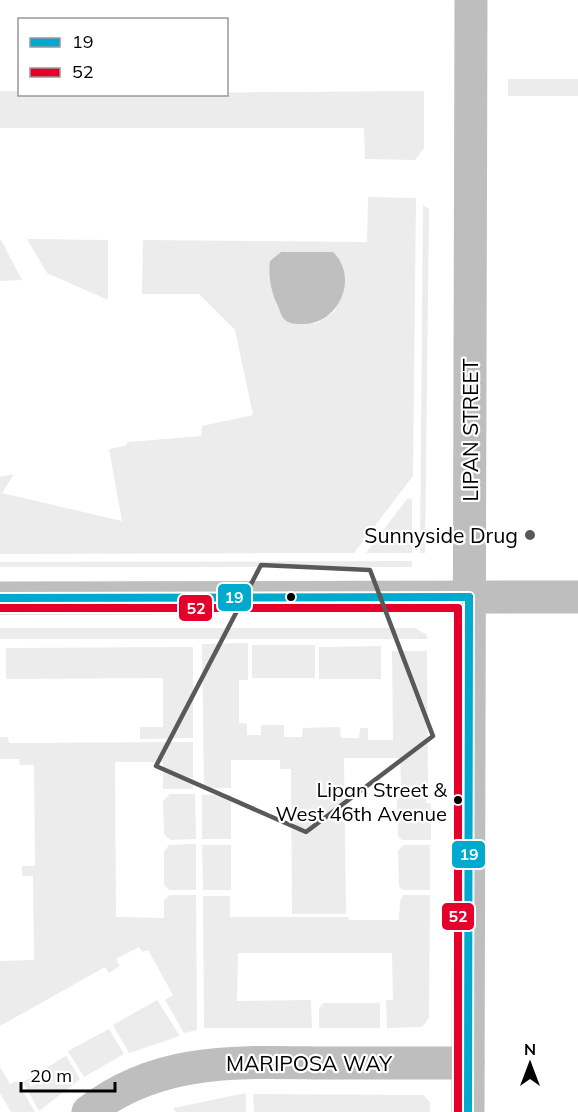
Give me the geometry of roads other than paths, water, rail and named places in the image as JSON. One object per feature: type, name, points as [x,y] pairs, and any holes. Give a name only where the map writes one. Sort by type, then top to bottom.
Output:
[{"type":"street","name":"LIPAN STREET","points":[[468,1112],[471,0]]},
{"type":"street","points":[[0,598],[578,597]]},
{"type":"street","name":"MARIPOSA WAY","points":[[88,1112],[108,1097],[160,1074],[218,1062],[468,1063]]},
{"type":"place","name":"Sunnyside Drug","points":[[530,535]]},
{"type":"place","name":"Lipan Street & West 46th Avenue","points":[[458,800]]}]
